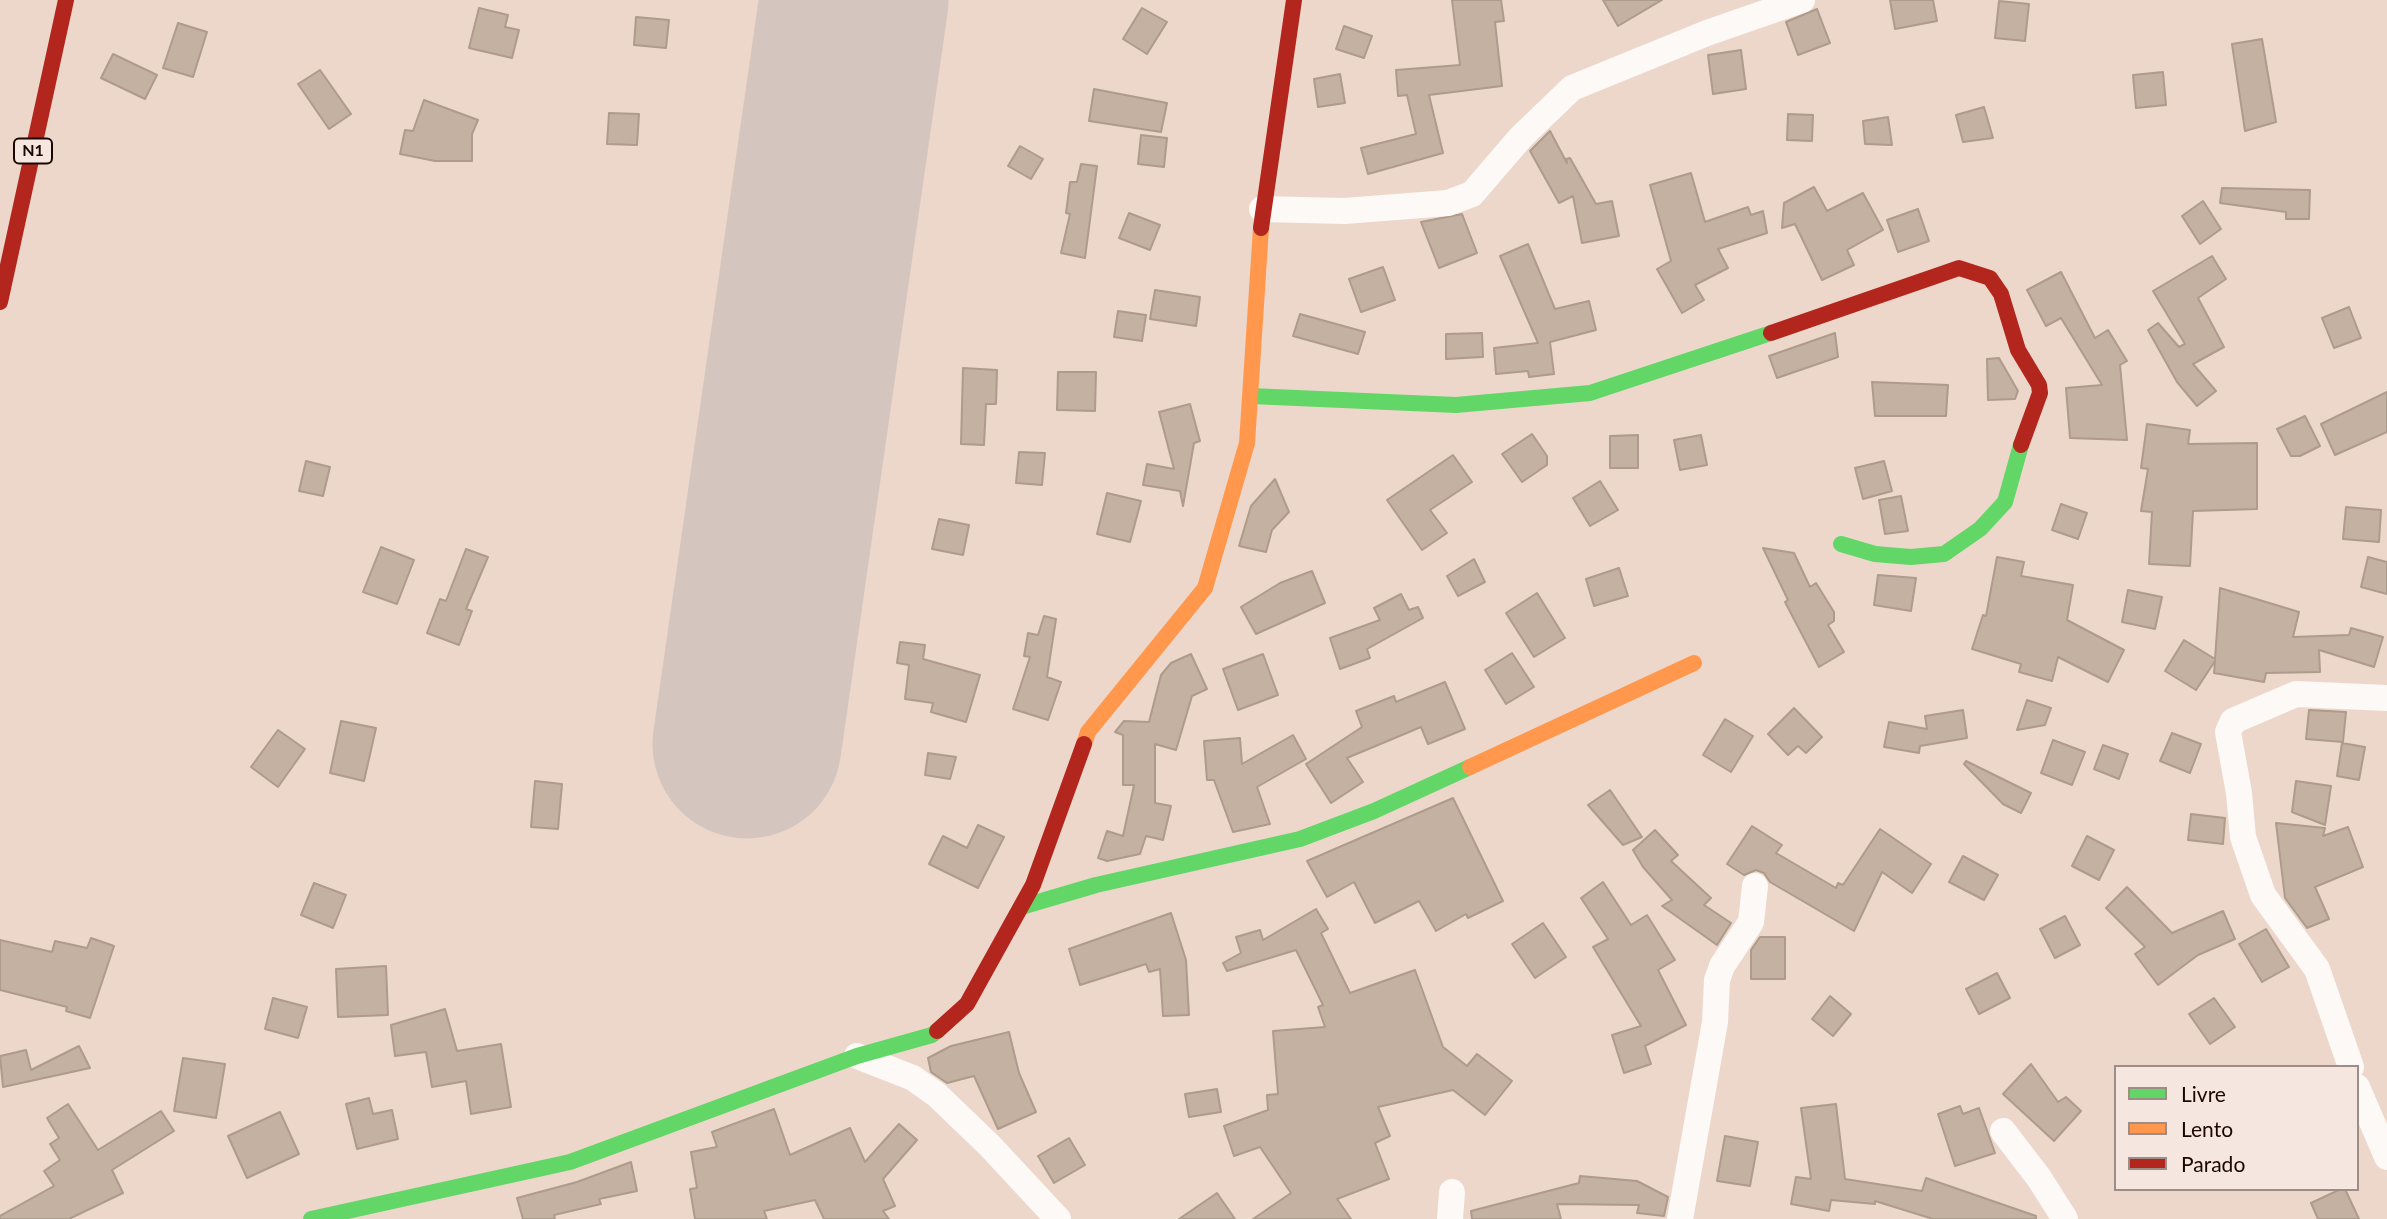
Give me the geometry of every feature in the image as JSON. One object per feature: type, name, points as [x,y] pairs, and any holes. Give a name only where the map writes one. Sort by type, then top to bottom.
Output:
[{"type":"main road","name":"N1","points":[[0,302],[66,0]]},
{"type":"main road","points":[[311,1219],[570,1162],[857,1056],[932,1035],[967,1004],[1033,885],[1088,732],[1205,588],[1247,443],[1262,209],[1294,0]]},
{"type":"main road","points":[[1251,396],[1456,405],[1590,393],[1674,367],[1959,268],[1990,278],[2001,295],[2018,350],[2039,386],[2040,393],[2022,440],[2005,502],[1980,529],[1944,554],[1911,557],[1875,554],[1841,544]]},
{"type":"main road","points":[[1021,907],[1096,885],[1300,839],[1374,811],[1694,663]]},
{"type":"street","points":[[1262,209],[1344,211],[1448,203],[1472,194],[1521,136],[1572,89],[1707,33],[1802,0]]},
{"type":"street","points":[[2350,1065],[2317,968],[2263,895],[2243,837],[2239,793],[2228,732],[2233,720],[2296,694],[2387,698]]},
{"type":"street","points":[[1680,1219],[1715,1022],[1717,980],[1722,966],[1751,922],[1755,886]]},
{"type":"street","points":[[857,1056],[913,1078],[937,1096],[990,1146],[1058,1219]]},
{"type":"street","points":[[2359,1092],[2387,1157]]},
{"type":"street","points":[[2003,1131],[2039,1178],[2064,1219]]},
{"type":"street","points":[[1450,1219],[1452,1192]]},
{"type":"building","points":[[1452,0],[1501,0],[1504,21],[1495,22],[1502,86],[1429,95],[1443,153],[1368,174],[1361,148],[1416,134],[1407,95],[1398,96],[1396,70],[1460,65]]},
{"type":"building","points":[[1603,0],[1662,0],[1618,26]]},
{"type":"building","points":[[1890,0],[1933,0],[1937,21],[1895,29]]},
{"type":"building","points":[[1999,1],[2029,4],[2025,41],[1995,38]]},
{"type":"building","points":[[479,8],[508,15],[505,27],[519,30],[512,58],[469,48]]},
{"type":"building","points":[[1142,8],[1167,22],[1147,54],[1123,39]]},
{"type":"building","points":[[1817,9],[1830,43],[1798,55],[1786,22]]},
{"type":"building","points":[[636,17],[669,20],[666,48],[634,45]]},
{"type":"building","points":[[178,23],[207,32],[193,77],[163,68]]},
{"type":"building","points":[[1344,26],[1372,36],[1364,58],[1336,49]]},
{"type":"building","points":[[2262,39],[2276,122],[2245,131],[2232,44]]},
{"type":"building","points":[[1741,50],[1746,89],[1713,94],[1708,55]]},
{"type":"building","points":[[113,54],[157,75],[145,99],[101,78]]},
{"type":"building","points":[[320,70],[351,114],[329,129],[298,84]]},
{"type":"building","points":[[2163,72],[2166,105],[2136,108],[2133,75]]},
{"type":"building","points":[[1340,74],[1345,103],[1318,107],[1314,79]]},
{"type":"building","points":[[1094,89],[1167,103],[1161,132],[1089,121]]},
{"type":"building","points":[[424,100],[478,120],[472,134],[472,161],[435,161],[400,154],[405,130],[413,131]]},
{"type":"building","points":[[1984,107],[1993,138],[1963,142],[1956,115]]},
{"type":"building","points":[[609,113],[639,114],[637,145],[607,144]]},
{"type":"building","points":[[1788,114],[1813,115],[1812,141],[1787,140]]},
{"type":"building","points":[[1888,117],[1892,145],[1865,144],[1863,121]]},
{"type":"building","points":[[1550,131],[1567,163],[1566,159],[1570,158],[1596,204],[1612,201],[1619,236],[1582,243],[1573,196],[1559,203],[1530,151]]},
{"type":"building","points":[[1141,135],[1167,138],[1164,167],[1138,164]]},
{"type":"building","points":[[1020,146],[1043,159],[1031,179],[1008,166]]},
{"type":"building","points":[[1081,164],[1097,166],[1085,258],[1061,253],[1070,214],[1066,213],[1070,182],[1077,182]]},
{"type":"building","points":[[1691,173],[1705,222],[1748,207],[1751,215],[1763,211],[1767,233],[1718,249],[1728,268],[1695,285],[1704,300],[1682,313],[1657,269],[1671,261],[1650,185]]},
{"type":"building","points":[[1814,187],[1827,211],[1863,193],[1883,230],[1847,250],[1854,265],[1822,280],[1795,224],[1782,228],[1784,203]]},
{"type":"building","points":[[2222,188],[2310,190],[2309,219],[2286,219],[2286,212],[2220,203]]},
{"type":"building","points":[[2203,201],[2221,229],[2200,244],[2182,216]]},
{"type":"building","points":[[1918,209],[1929,241],[1898,252],[1887,220]]},
{"type":"building","points":[[1129,213],[1160,225],[1150,250],[1119,238]]},
{"type":"building","points":[[1462,214],[1477,253],[1439,268],[1421,222]]},
{"type":"building","points":[[1528,244],[1555,309],[1589,301],[1596,330],[1550,342],[1554,374],[1529,377],[1528,371],[1496,374],[1494,348],[1538,343],[1500,256]]},
{"type":"building","points":[[2212,256],[2226,279],[2198,298],[2224,347],[2193,364],[2216,391],[2197,406],[2177,382],[2148,330],[2158,323],[2179,347],[2185,344],[2153,291]]},
{"type":"building","points":[[1383,267],[1395,300],[1361,312],[1349,279]]},
{"type":"building","points":[[2061,272],[2095,338],[2108,330],[2127,361],[2120,365],[2127,440],[2070,438],[2066,388],[2102,385],[2061,318],[2046,326],[2027,290]]},
{"type":"building","points":[[1155,290],[1200,297],[1196,326],[1150,319]]},
{"type":"building","points":[[2349,307],[2361,338],[2334,348],[2322,318]]},
{"type":"building","points":[[1118,311],[1146,315],[1142,341],[1114,337]]},
{"type":"building","points":[[1300,314],[1365,332],[1358,354],[1293,336]]},
{"type":"building","points":[[1482,333],[1483,357],[1446,359],[1446,334]]},
{"type":"building","points":[[1835,333],[1838,357],[1777,378],[1769,356]]},
{"type":"building","points":[[1999,358],[2018,391],[2015,399],[1988,400],[1987,359]]},
{"type":"building","points":[[963,368],[997,370],[996,404],[986,404],[984,445],[961,444]]},
{"type":"building","points":[[1058,372],[1096,372],[1095,411],[1057,410]]},
{"type":"building","points":[[1872,382],[1948,385],[1946,416],[1875,416]]},
{"type":"building","points":[[2387,392],[2387,432],[2335,455],[2321,424]]},
{"type":"building","points":[[1190,404],[1200,441],[1194,443],[1183,506],[1180,491],[1143,485],[1147,464],[1174,469],[1159,412]]},
{"type":"building","points":[[2305,416],[2320,446],[2300,456],[2291,456],[2277,429]]},
{"type":"building","points":[[2147,424],[2190,430],[2188,444],[2257,443],[2257,509],[2193,511],[2190,566],[2149,564],[2152,512],[2141,511],[2148,469],[2141,468]]},
{"type":"building","points":[[1532,434],[1547,456],[1547,465],[1522,482],[1502,454]]},
{"type":"building","points":[[1638,435],[1638,468],[1610,468],[1610,436]]},
{"type":"building","points":[[1701,435],[1707,465],[1680,470],[1674,440]]},
{"type":"building","points":[[1019,452],[1045,453],[1042,485],[1016,483]]},
{"type":"building","points":[[1453,455],[1472,482],[1430,510],[1447,533],[1422,550],[1387,500]]},
{"type":"building","points":[[306,461],[330,467],[323,496],[299,491]]},
{"type":"building","points":[[1884,461],[1892,491],[1863,499],[1855,468]]},
{"type":"building","points":[[1275,479],[1289,512],[1272,530],[1266,552],[1239,546],[1251,506]]},
{"type":"building","points":[[1600,481],[1618,510],[1590,526],[1573,498]]},
{"type":"building","points":[[1107,493],[1141,501],[1130,542],[1097,534]]},
{"type":"building","points":[[1901,496],[1908,531],[1885,534],[1879,500]]},
{"type":"building","points":[[2061,504],[2087,513],[2078,539],[2052,530]]},
{"type":"building","points":[[2346,507],[2381,510],[2379,542],[2343,539]]},
{"type":"building","points":[[939,519],[969,525],[963,555],[932,549]]},
{"type":"building","points":[[381,547],[414,560],[397,604],[363,592]]},
{"type":"building","points":[[1763,548],[1794,553],[1810,587],[1816,583],[1834,612],[1834,621],[1828,625],[1844,652],[1819,667],[1785,602],[1788,600]]},
{"type":"building","points":[[466,549],[488,557],[466,609],[472,611],[459,645],[427,633],[440,599],[446,601]]},
{"type":"building","points":[[1997,557],[2024,562],[2021,576],[2073,585],[2067,620],[2124,650],[2108,682],[2058,657],[2052,681],[2019,672],[2021,664],[1972,649],[1983,615],[1986,616]]},
{"type":"building","points":[[2368,557],[2387,562],[2387,594],[2361,587]]},
{"type":"building","points":[[1474,559],[1485,582],[1458,596],[1447,576]]},
{"type":"building","points":[[1619,568],[1628,596],[1594,606],[1586,579]]},
{"type":"building","points":[[1312,571],[1325,603],[1256,634],[1241,607],[1280,583]]},
{"type":"building","points":[[1878,575],[1916,578],[1911,611],[1874,605]]},
{"type":"building","points":[[2220,588],[2299,612],[2293,637],[2349,635],[2351,628],[2383,637],[2374,667],[2319,650],[2320,672],[2266,673],[2264,682],[2214,673],[2215,661],[2196,690],[2165,671],[2184,640],[2215,659]]},
{"type":"building","points":[[2128,590],[2162,597],[2155,629],[2122,622]]},
{"type":"building","points":[[1537,593],[1565,638],[1534,657],[1506,613]]},
{"type":"building","points":[[1401,594],[1409,610],[1418,607],[1423,618],[1367,649],[1370,658],[1340,669],[1330,638],[1380,620],[1374,608]]},
{"type":"building","points":[[1044,616],[1056,619],[1047,677],[1061,682],[1048,720],[1013,709],[1030,657],[1024,656],[1028,633],[1038,635]]},
{"type":"building","points":[[900,642],[925,645],[923,659],[980,675],[966,722],[931,712],[933,703],[905,699],[909,665],[897,663]]},
{"type":"building","points":[[1512,653],[1534,687],[1506,704],[1485,670]]},
{"type":"building","points":[[1191,654],[1207,689],[1192,696],[1176,750],[1155,744],[1155,803],[1171,806],[1163,840],[1146,836],[1140,854],[1107,861],[1098,858],[1107,831],[1123,836],[1134,785],[1123,785],[1123,735],[1115,732],[1124,721],[1149,722],[1161,675],[1171,663]]},
{"type":"building","points":[[1263,654],[1278,695],[1238,710],[1223,669]]},
{"type":"building","points":[[1445,682],[1465,729],[1428,744],[1421,727],[1347,758],[1363,782],[1331,803],[1306,764],[1362,727],[1356,711],[1394,696],[1396,702]]},
{"type":"building","points":[[2027,700],[2051,708],[2045,725],[2017,730]]},
{"type":"building","points":[[1794,708],[1822,737],[1806,753],[1798,746],[1788,755],[1768,734]]},
{"type":"building","points":[[1963,710],[1967,738],[1920,746],[1919,753],[1884,747],[1889,722],[1927,729],[1925,716]]},
{"type":"building","points":[[2309,710],[2346,712],[2343,742],[2306,739]]},
{"type":"building","points":[[1725,719],[1753,736],[1731,772],[1703,755]]},
{"type":"building","points":[[341,721],[376,728],[364,781],[330,773]]},
{"type":"building","points":[[278,730],[305,749],[278,787],[251,767]]},
{"type":"building","points":[[2172,733],[2201,744],[2190,773],[2160,761]]},
{"type":"building","points":[[1293,735],[1306,759],[1257,787],[1270,824],[1233,832],[1214,780],[1207,780],[1204,741],[1240,738],[1242,764]]},
{"type":"building","points":[[2053,740],[2085,752],[2072,785],[2041,773]]},
{"type":"building","points":[[2342,743],[2365,747],[2359,780],[2337,776]]},
{"type":"building","points":[[2103,745],[2128,754],[2119,779],[2094,769]]},
{"type":"building","points":[[928,753],[956,757],[950,779],[925,775]]},
{"type":"building","points":[[1966,761],[2031,793],[2021,813],[2003,804],[1964,764]]},
{"type":"building","points":[[535,781],[562,784],[558,829],[531,827]]},
{"type":"building","points":[[2296,781],[2331,786],[2325,825],[2292,812]]},
{"type":"building","points":[[1610,790],[1642,837],[1623,845],[1588,805]]},
{"type":"building","points":[[1453,798],[1503,901],[1468,918],[1466,914],[1436,931],[1419,901],[1375,923],[1354,882],[1327,897],[1307,861]]},
{"type":"building","points":[[2191,814],[2225,818],[2223,844],[2188,840]]},
{"type":"building","points":[[2276,823],[2325,828],[2323,836],[2348,827],[2363,867],[2315,887],[2329,919],[2307,928],[2285,898]]},
{"type":"building","points":[[978,825],[1004,837],[978,888],[929,864],[943,836],[967,848]]},
{"type":"building","points":[[1752,826],[1782,845],[1776,853],[1836,888],[1838,883],[1843,885],[1880,829],[1931,864],[1912,893],[1882,872],[1854,931],[1770,882],[1764,873],[1756,870],[1744,875],[1727,864]]},
{"type":"building","points":[[1655,830],[1678,855],[1671,861],[1711,898],[1704,905],[1731,923],[1717,945],[1662,906],[1672,900],[1643,867],[1633,850]]},
{"type":"building","points":[[2087,836],[2114,850],[2099,880],[2072,866]]},
{"type":"building","points":[[1963,856],[1998,875],[1984,900],[1949,882]]},
{"type":"building","points":[[1603,882],[1631,925],[1647,915],[1675,960],[1658,970],[1686,1025],[1645,1046],[1651,1064],[1624,1073],[1612,1035],[1641,1026],[1593,947],[1608,939],[1581,898]]},
{"type":"building","points":[[314,883],[346,895],[333,928],[301,915]]},
{"type":"building","points":[[2127,887],[2172,933],[2223,911],[2235,939],[2198,955],[2158,985],[2135,954],[2145,947],[2106,908]]},
{"type":"building","points":[[1316,909],[1328,929],[1321,933],[1350,993],[1415,970],[1443,1047],[1467,1066],[1477,1054],[1512,1081],[1485,1115],[1453,1090],[1378,1107],[1390,1136],[1375,1143],[1389,1179],[1337,1199],[1351,1219],[1253,1219],[1291,1193],[1260,1147],[1234,1156],[1224,1126],[1268,1110],[1267,1095],[1278,1094],[1273,1031],[1325,1027],[1318,1007],[1323,1005],[1296,950],[1227,971],[1223,963],[1241,953],[1236,937],[1260,930],[1263,940]]},
{"type":"building","points":[[1171,913],[1186,960],[1189,1015],[1163,1016],[1160,969],[1149,972],[1146,964],[1080,985],[1069,949]]},
{"type":"building","points":[[2065,916],[2080,945],[2055,958],[2040,929]]},
{"type":"building","points":[[1543,923],[1566,957],[1535,978],[1512,944]]},
{"type":"building","points":[[2266,929],[2289,967],[2262,982],[2239,944]]},
{"type":"building","points":[[1760,937],[1785,937],[1785,979],[1751,979],[1751,950]]},
{"type":"building","points":[[91,938],[114,946],[90,1018],[66,1011],[67,1007],[0,990],[0,940],[52,952],[55,941],[87,948]]},
{"type":"building","points":[[386,966],[388,1015],[338,1017],[336,969]]},
{"type":"building","points":[[1997,973],[2010,998],[1979,1014],[1966,989]]},
{"type":"building","points":[[1830,996],[1851,1014],[1833,1036],[1812,1019]]},
{"type":"building","points":[[273,998],[307,1007],[298,1038],[265,1029]]},
{"type":"building","points":[[2214,998],[2235,1027],[2210,1044],[2189,1014]]},
{"type":"building","points":[[445,1009],[457,1051],[501,1044],[511,1107],[471,1114],[466,1081],[432,1087],[426,1052],[395,1056],[391,1025]]},
{"type":"building","points":[[1009,1032],[1019,1073],[1036,1112],[998,1129],[974,1076],[947,1083],[931,1072],[928,1058],[951,1046]]},
{"type":"building","points":[[79,1046],[90,1068],[3,1087],[0,1056],[26,1050],[31,1070]]},
{"type":"building","points":[[183,1058],[225,1064],[216,1118],[174,1111]]},
{"type":"building","points":[[2031,1064],[2058,1102],[2066,1097],[2081,1111],[2054,1141],[2003,1094]]},
{"type":"building","points":[[1217,1089],[1221,1112],[1189,1117],[1185,1094]]},
{"type":"building","points":[[369,1098],[373,1114],[392,1110],[398,1139],[357,1149],[346,1104]]},
{"type":"building","points":[[68,1104],[98,1150],[161,1111],[174,1131],[112,1170],[123,1193],[69,1219],[0,1219],[0,1216],[54,1186],[44,1171],[60,1160],[50,1144],[59,1138],[47,1118]]},
{"type":"building","points":[[1836,1104],[1845,1179],[1922,1191],[1926,1178],[2036,1216],[2036,1219],[1933,1219],[1875,1201],[1875,1204],[1831,1200],[1829,1211],[1791,1204],[1796,1177],[1811,1179],[1801,1108]]},
{"type":"building","points":[[1960,1106],[1963,1114],[1979,1108],[1995,1153],[1955,1166],[1938,1114]]},
{"type":"building","points":[[774,1109],[790,1155],[850,1128],[865,1162],[899,1124],[917,1140],[883,1179],[895,1206],[883,1211],[889,1219],[824,1219],[815,1200],[764,1211],[767,1219],[695,1219],[690,1189],[697,1188],[691,1152],[717,1147],[712,1132]]},
{"type":"building","points":[[280,1112],[299,1154],[247,1178],[228,1136]]},
{"type":"building","points":[[1725,1136],[1758,1142],[1750,1186],[1717,1181]]},
{"type":"building","points":[[1069,1138],[1085,1165],[1054,1183],[1038,1156]]},
{"type":"building","points":[[631,1162],[637,1191],[599,1199],[601,1204],[554,1215],[555,1219],[523,1219],[517,1198],[577,1182]]},
{"type":"building","points":[[1580,1176],[1637,1181],[1668,1197],[1664,1216],[1637,1213],[1639,1205],[1557,1204],[1561,1219],[1472,1219],[1471,1211],[1579,1183]]},
{"type":"building","points":[[2337,1191],[2346,1191],[2359,1219],[2318,1219],[2311,1203]]},
{"type":"building","points":[[1217,1193],[1235,1219],[1179,1219]]},
{"type":"runway","points":[[747,744],[854,0]]},
{"type":"traffic: fast","points":[[1251,396],[1456,405],[1590,393],[1771,333]]},
{"type":"traffic: fast","points":[[1841,544],[1875,554],[1911,557],[1944,554],[1980,529],[2005,502],[2021,445]]},
{"type":"traffic: fast","points":[[1021,907],[1096,885],[1300,839],[1374,811],[1470,767]]},
{"type":"traffic: fast","points":[[311,1219],[570,1162],[857,1056],[932,1035],[937,1031]]},
{"type":"traffic: slow","points":[[1084,744],[1088,732],[1205,588],[1247,443],[1261,228]]},
{"type":"traffic: slow","points":[[1470,767],[1694,663]]},
{"type":"traffic: jam","points":[[0,302],[66,0]]},
{"type":"traffic: jam","points":[[1261,228],[1294,0]]},
{"type":"traffic: jam","points":[[1771,333],[1959,268],[1990,278],[2001,294],[2018,350],[2039,385],[2040,393],[2021,445]]},
{"type":"traffic: jam","points":[[937,1031],[967,1004],[1033,885],[1084,744]]}]
